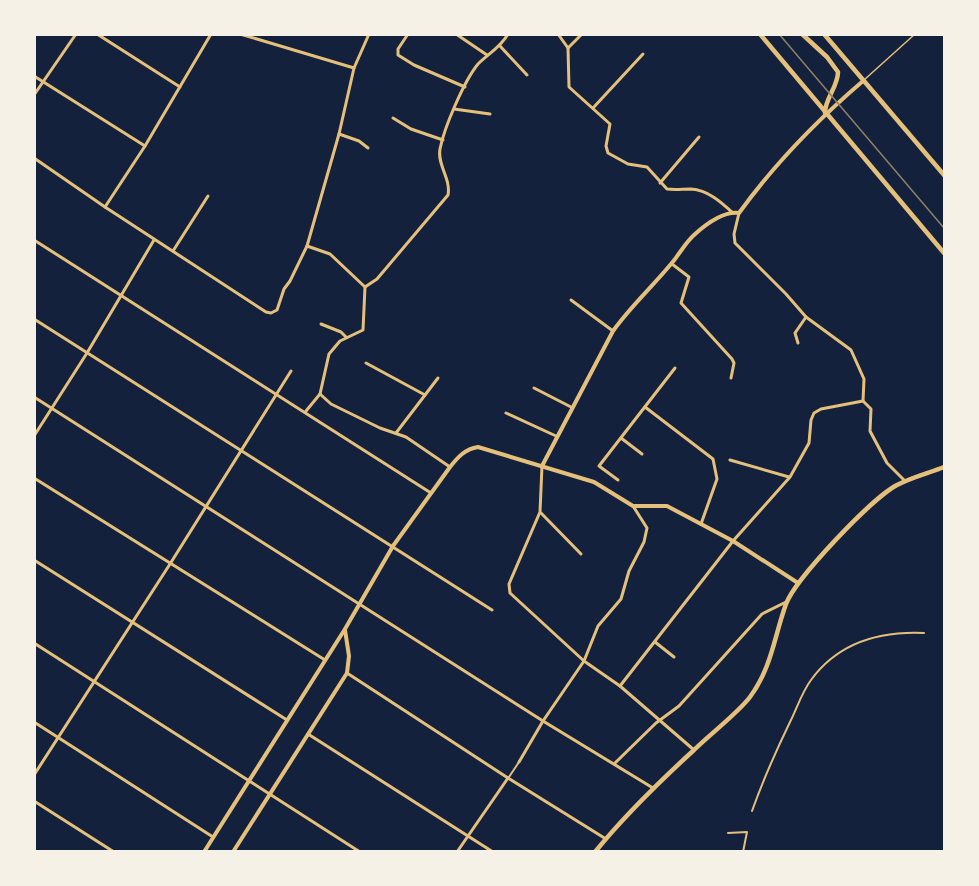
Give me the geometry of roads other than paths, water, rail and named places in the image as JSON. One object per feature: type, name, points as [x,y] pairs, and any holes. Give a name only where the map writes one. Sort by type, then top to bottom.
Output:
[{"type":"main road","points":[[760,34],[945,253]]},
{"type":"main road","points":[[802,34],[827,57],[837,70],[838,79],[827,99],[825,113]]},
{"type":"main road","points":[[824,34],[945,175]]},
{"type":"main road","points":[[595,852],[653,788],[749,699],[774,651],[786,602],[798,583],[872,504],[891,489],[945,467]]},
{"type":"street","points":[[34,95],[76,34]]},
{"type":"street","points":[[97,34],[180,87]]},
{"type":"street","points":[[105,207],[145,146],[211,34]]},
{"type":"street","points":[[240,34],[354,68]]},
{"type":"street","points":[[34,158],[154,240],[266,312],[272,313],[277,310],[284,289],[307,246],[339,134],[354,68],[369,34]]},
{"type":"street","points":[[408,34],[398,49],[398,55],[414,65],[465,87]]},
{"type":"street","points":[[456,34],[487,55]]},
{"type":"street","points":[[306,412],[320,394],[329,354],[346,337],[363,330],[365,287],[377,279],[445,200],[449,188],[440,156],[454,109],[477,66],[500,45],[508,34]]},
{"type":"street","points":[[558,34],[568,48],[569,87],[610,124],[606,146],[608,153],[628,164],[647,167],[667,189],[694,189],[716,198],[733,213]]},
{"type":"street","points":[[568,48],[582,34]]},
{"type":"street","points":[[500,45],[527,75]]},
{"type":"street","points":[[593,108],[643,54]]},
{"type":"street","points":[[34,76],[145,146]]},
{"type":"street","points":[[863,81],[825,113],[768,174],[739,213],[734,234],[735,243],[806,317],[851,350],[864,379],[863,400],[871,409],[870,431],[887,463],[906,482]]},
{"type":"street","points":[[454,109],[490,114]]},
{"type":"street","points":[[393,118],[411,129],[443,140]]},
{"type":"street","points":[[339,134],[359,141],[368,148]]},
{"type":"street","points":[[660,183],[699,137]]},
{"type":"street","points":[[173,251],[208,196]]},
{"type":"street","points":[[694,750],[620,686],[584,662],[510,593],[509,584],[540,512],[542,466],[613,331],[672,264],[691,237],[719,217],[739,213]]},
{"type":"street","points":[[34,240],[431,493]]},
{"type":"street","points":[[34,436],[87,353],[154,240]]},
{"type":"street","points":[[307,246],[324,251],[336,258],[365,287]]},
{"type":"street","points":[[672,264],[689,277],[681,303],[732,359],[734,363],[731,378]]},
{"type":"street","points":[[571,300],[613,331]]},
{"type":"street","points":[[798,343],[795,333],[806,317]]},
{"type":"street","points":[[34,319],[492,610]]},
{"type":"street","points":[[321,324],[341,332],[346,337]]},
{"type":"street","points":[[366,363],[425,395]]},
{"type":"street","points":[[618,480],[599,466],[675,368]]},
{"type":"street","points":[[34,775],[291,371]]},
{"type":"street","points":[[396,433],[438,378]]},
{"type":"street","points":[[534,388],[571,408]]},
{"type":"street","points":[[320,394],[331,404],[380,428],[406,437],[450,467]]},
{"type":"street","points":[[34,397],[543,721],[653,788]]},
{"type":"street","points":[[620,686],[733,541],[790,477],[809,443],[811,420],[814,413],[821,409],[863,400]]},
{"type":"street","points":[[645,406],[713,459],[717,479],[701,524]]},
{"type":"street","points":[[506,413],[556,436]]},
{"type":"street","points":[[621,438],[642,454]]},
{"type":"street","points":[[204,852],[345,629],[393,546],[450,467],[465,452],[478,447],[594,482],[633,506],[647,528],[644,542],[628,571],[621,599],[598,627],[584,662],[457,852]]},
{"type":"street","points":[[730,460],[790,477]]},
{"type":"street","points":[[34,477],[325,660]]},
{"type":"street","points":[[633,506],[667,506],[733,541],[798,583]]},
{"type":"street","points":[[540,512],[582,554]]},
{"type":"street","points":[[34,560],[288,720]]},
{"type":"street","points":[[615,763],[679,706],[762,614],[786,602]]},
{"type":"street","points":[[236,851],[347,673],[350,656],[345,629]]},
{"type":"street","points":[[752,811],[767,769],[810,682],[829,659],[856,642],[902,632],[924,633]]},
{"type":"street","points":[[655,642],[674,657]]},
{"type":"street","points":[[34,643],[360,852]]},
{"type":"street","points":[[347,673],[606,839]]},
{"type":"street","points":[[34,722],[213,837]]},
{"type":"street","points":[[309,734],[493,852]]},
{"type":"street","points":[[34,801],[114,852]]},
{"type":"street","points":[[728,833],[747,832],[743,852]]},
{"type":"lane","points":[[863,81],[915,34]]},
{"type":"tram line","points":[[779,34],[944,228]]}]
